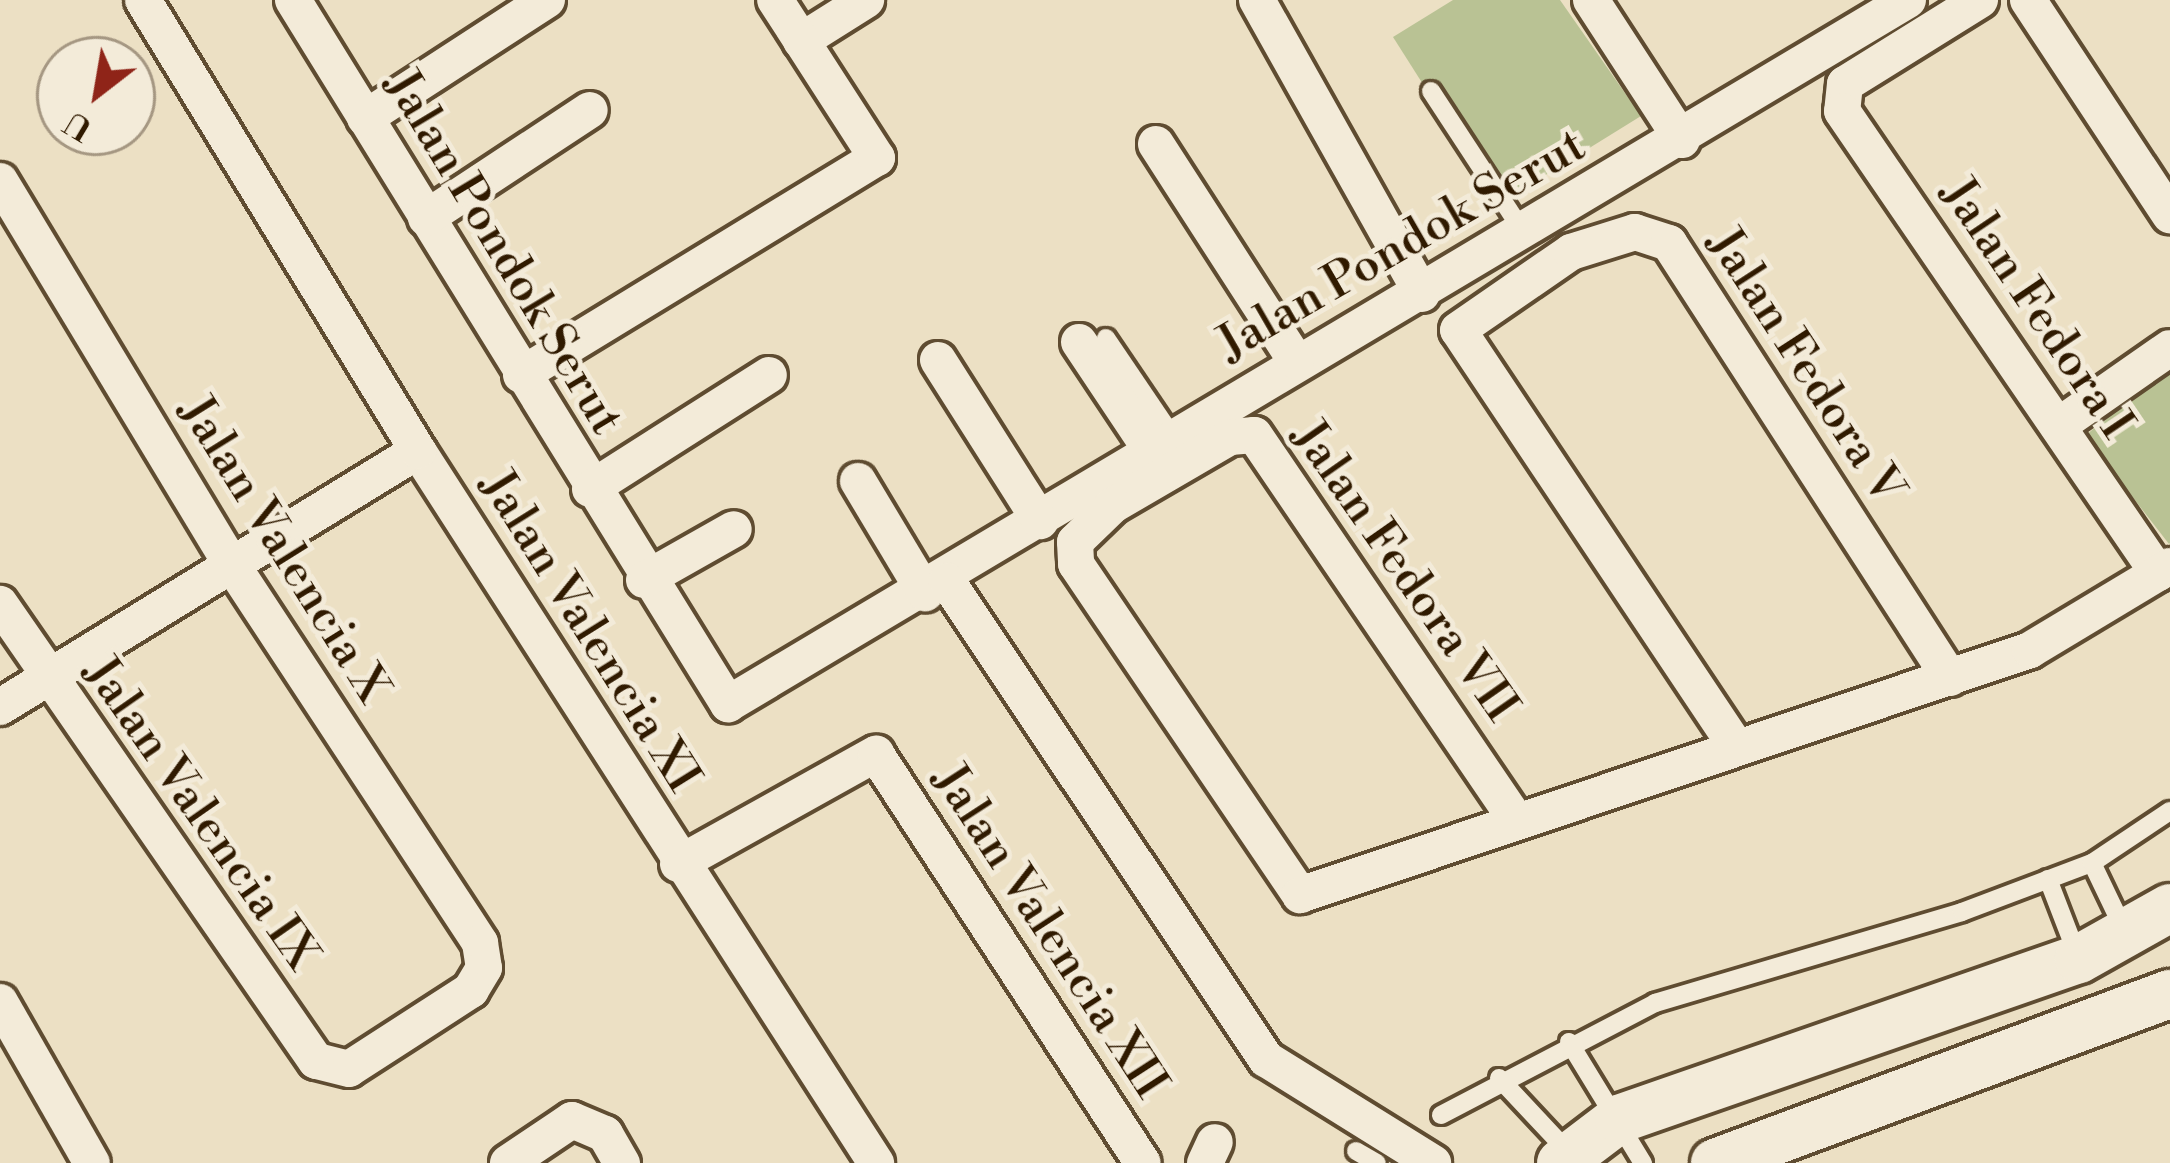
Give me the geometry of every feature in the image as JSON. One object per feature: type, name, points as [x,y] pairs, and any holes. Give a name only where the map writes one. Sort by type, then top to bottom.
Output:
[{"type":"main road","points":[[1569,1160],[1619,1118],[2079,959],[2128,938],[2170,908]]},
{"type":"main road","points":[[1715,1163],[2170,994]]},
{"type":"street","name":"Jalan Valencia XI","points":[[143,0],[418,451],[678,864],[875,1163]]},
{"type":"street","name":"Jalan Pondok Serut","points":[[293,0],[644,580],[728,704],[936,587],[1296,361],[1422,294],[1682,140],[1899,2]]},
{"type":"street","points":[[365,118],[547,0]]},
{"type":"street","points":[[521,375],[877,158],[775,0]]},
{"type":"street","points":[[801,41],[866,0]]},
{"type":"street","points":[[1257,0],[1422,294]]},
{"type":"street","points":[[1591,0],[1682,140]]},
{"type":"street","name":"Jalan Fedora I","points":[[1980,0],[1839,97],[2058,426],[2164,569]]},
{"type":"street","points":[[2029,0],[2170,215]]},
{"type":"street","points":[[425,218],[590,110]]},
{"type":"street","points":[[1156,145],[1296,361]]},
{"type":"street","name":"Jalan Valencia X","points":[[0,182],[232,566],[480,944],[484,968],[471,990],[332,1072]]},
{"type":"street","name":"Jalan Fedora V","points":[[1733,742],[1458,330],[1571,252],[1635,232],[1669,243],[1950,678]]},
{"type":"street","points":[[1093,340],[1162,443]]},
{"type":"street","points":[[2058,426],[2170,348]]},
{"type":"street","points":[[938,360],[1040,520]]},
{"type":"street","points":[[590,489],[769,375]]},
{"type":"street","name":"Jalan Fedora VII","points":[[1254,435],[1514,818],[1300,895],[1076,564],[1075,542],[1113,506],[1229,436],[1254,435]]},
{"type":"street","points":[[0,707],[418,451]]},
{"type":"street","points":[[857,481],[1266,1059],[1433,1163]]},
{"type":"street","points":[[644,580],[734,529]]},
{"type":"street","points":[[1514,818],[1733,742],[2030,650],[2164,569]]},
{"type":"street","name":"Jalan Valencia IX","points":[[0,604],[47,682],[332,1072]]},
{"type":"street","name":"Jalan Valencia XII","points":[[678,864],[876,754],[1143,1163]]},
{"type":"street","points":[[0,1002],[92,1163]]},
{"type":"street","points":[[508,1163],[572,1120],[614,1149]]},
{"type":"lane","points":[[1431,92],[1524,233]]},
{"type":"lane","points":[[1441,1115],[1499,1078],[1655,1003],[2092,863],[2170,812]]},
{"type":"lane","points":[[2092,863],[2128,938]]},
{"type":"lane","points":[[2048,879],[2079,959]]},
{"type":"lane","points":[[1569,1042],[1643,1163]]},
{"type":"lane","points":[[1499,1078],[1569,1160]]},
{"type":"lane","points":[[1356,1151],[1377,1163]]},
{"type":"green space","points":[[1453,0],[1560,0],[1641,116],[1499,204],[1393,37]]},
{"type":"green space","points":[[2170,364],[2170,543],[2169,544],[2085,436]]}]
